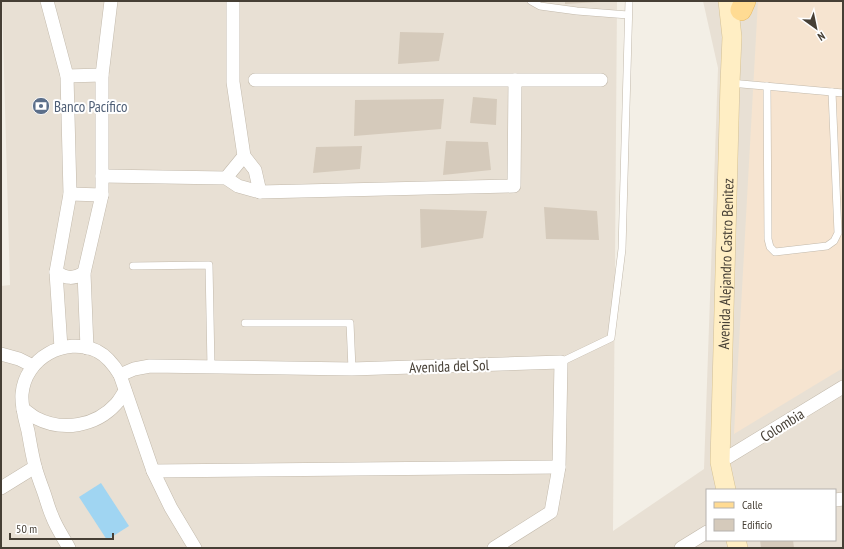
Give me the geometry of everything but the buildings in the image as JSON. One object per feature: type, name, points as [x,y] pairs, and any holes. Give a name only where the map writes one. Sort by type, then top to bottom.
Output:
[{"type":"street","points":[[47,1],[67,76],[70,194],[56,272],[61,348]]},
{"type":"street","points":[[87,348],[84,273],[102,195],[102,75],[111,1]]},
{"type":"street","points":[[233,1],[233,82],[244,156],[255,170],[260,192]]},
{"type":"street","name":"Avenida Alejandro Castro Benitez","points":[[726,489],[720,462],[730,82],[732,38],[740,3]]},
{"type":"street","points":[[67,76],[102,75]]},
{"type":"street","points":[[254,80],[602,80]]},
{"type":"street","points":[[102,176],[226,178],[238,186],[260,192],[514,186],[515,80]]},
{"type":"street","points":[[226,178],[244,156]]},
{"type":"street","points":[[70,194],[102,195]]},
{"type":"street","points":[[56,272],[70,278],[78,277],[84,273]]},
{"type":"street","points":[[69,548],[52,517],[35,467],[23,409],[22,394],[26,380],[33,366],[46,355],[61,348],[74,346],[87,348],[98,352],[107,358],[120,375],[153,471],[171,508],[195,548]]},
{"type":"street","points":[[1,354],[19,358],[33,366]]},
{"type":"street","points":[[494,548],[551,512],[559,467],[561,362]]},
{"type":"street","name":"Avenida del Sol","points":[[120,375],[134,369],[150,366],[352,369],[561,362]]},
{"type":"street","name":"Colombia","points":[[720,462],[843,387]]},
{"type":"street","points":[[23,409],[36,418],[49,424],[64,426],[79,425],[93,421],[106,413],[117,403],[125,391]]},
{"type":"street","points":[[1,488],[35,467]]},
{"type":"street","points":[[153,471],[559,467]]},
{"type":"street","points":[[681,548],[706,533]]},
{"type":"lane","points":[[531,1],[540,6],[577,12],[628,15]]},
{"type":"lane","points":[[561,362],[611,338],[622,248],[629,1]]},
{"type":"lane","points":[[730,82],[843,93]]},
{"type":"lane","points":[[767,86],[768,239],[770,247],[775,252],[827,246],[834,241],[838,233],[832,92]]},
{"type":"lane","points":[[133,266],[209,265],[210,367]]},
{"type":"lane","points":[[245,323],[350,322],[352,369]]},
{"type":"shaded area","points":[[2,1],[617,1],[613,531],[704,469],[718,68],[703,1],[843,1],[843,548],[1,548],[1,286],[10,285]]},
{"type":"shaded area","points":[[758,1],[843,1],[843,368],[734,434]]},
{"type":"water","points":[[101,483],[129,526],[107,540],[79,497]]},
{"type":"place","name":"Banco Pacífico","points":[[41,106]]}]
